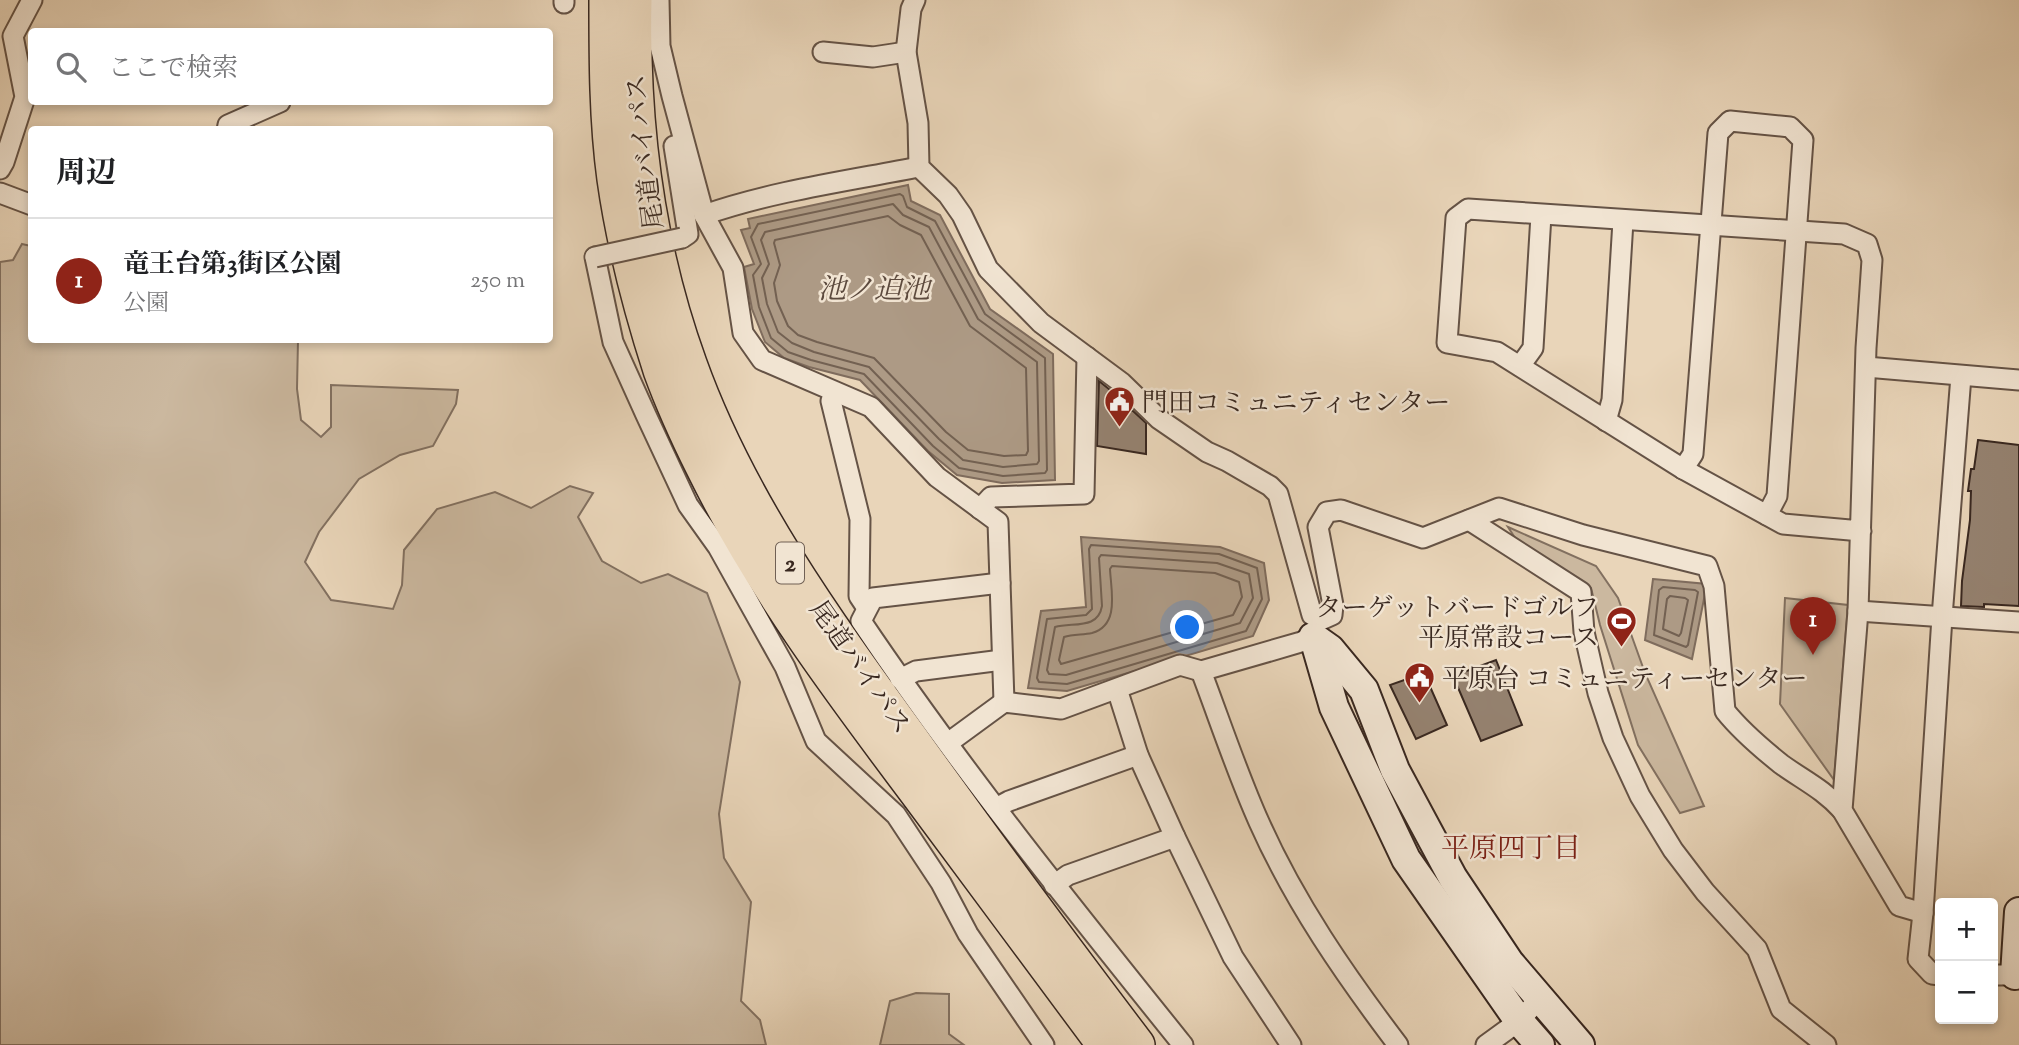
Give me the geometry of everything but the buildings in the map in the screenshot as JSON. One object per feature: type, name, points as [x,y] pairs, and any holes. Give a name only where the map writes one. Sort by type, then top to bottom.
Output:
[{"type":"highway","name":"尾道バイパス","points":[[607,0],[610,115],[615,177],[626,239],[642,309],[662,372],[689,438],[723,506],[761,572],[842,694],[1105,1045]]},
{"type":"highway","name":"尾道バイパス","points":[[634,0],[636,113],[653,234],[689,363],[715,427],[747,493],[785,556],[866,677],[998,860],[1137,1045]]},
{"type":"highway","points":[[998,860],[1156,1045]]},
{"type":"street","points":[[0,169],[24,97],[13,36],[32,0]]},
{"type":"street","points":[[659,0],[660,46],[671,96],[704,215],[733,268],[743,333],[762,360],[871,407],[937,477],[998,522],[1003,702]]},
{"type":"street","points":[[915,0],[911,9],[906,52],[918,122],[919,167],[948,195],[962,215],[988,269],[1041,323],[1122,383],[1159,419],[1207,452],[1270,486],[1278,494],[1312,615],[1323,619],[1332,615],[1333,605],[1318,527],[1327,512],[1342,510],[1423,538],[1499,508],[1583,536],[1707,566],[1714,586],[1725,711],[1736,726],[1781,764],[1828,795],[1842,810],[1899,906],[1923,913]]},
{"type":"street","points":[[823,52],[873,57],[906,52]]},
{"type":"street","points":[[671,96],[666,102],[688,234],[682,238],[595,257],[613,342],[688,505],[718,547],[785,667],[816,741],[896,815],[941,883],[968,934],[1044,1045]]},
{"type":"street","points":[[228,126],[273,105]]},
{"type":"street","points":[[1683,468],[1693,454],[1718,133],[1730,121],[1790,128],[1803,140],[1777,496],[1767,515]]},
{"type":"street","points":[[704,215],[730,206],[919,167]]},
{"type":"street","points":[[0,193],[28,204]]},
{"type":"street","points":[[1842,810],[1858,611],[1872,260],[1867,244],[1844,234],[1468,209],[1456,218],[1447,343],[1497,352],[1683,468],[1783,524],[1861,531]]},
{"type":"street","points":[[1520,366],[1532,348],[1541,215]]},
{"type":"street","points":[[1606,421],[1612,400],[1623,221]]},
{"type":"street","points":[[980,509],[991,497],[1084,494],[1087,357]]},
{"type":"street","points":[[1866,367],[2019,380]]},
{"type":"street","points":[[1935,974],[1918,959],[1961,376]]},
{"type":"street","points":[[835,392],[831,401],[860,519],[859,596],[867,608]]},
{"type":"street","points":[[1469,520],[1581,592],[1584,632],[1598,694],[1613,738],[1640,796],[1673,850],[1705,892],[1757,949],[1780,1009],[1826,1045]]},
{"type":"street","points":[[1000,583],[873,598],[861,621],[900,679],[996,808],[1183,1045]]},
{"type":"street","points":[[1858,611],[2019,622]]},
{"type":"street","points":[[948,743],[1003,702],[1062,709],[1180,665],[1201,671],[1313,637]]},
{"type":"street","points":[[1313,637],[1330,649],[1364,690],[1395,770],[1453,878],[1509,962],[1580,1045]]},
{"type":"street","points":[[1313,637],[1334,707],[1406,859],[1519,1021],[1539,1045]]},
{"type":"street","points":[[900,679],[916,671],[1002,660]]},
{"type":"street","points":[[1201,671],[1259,822],[1306,913],[1355,988],[1398,1045]]},
{"type":"street","points":[[1117,689],[1138,755],[1233,957],[1291,1045]]},
{"type":"street","points":[[1334,707],[1364,690]]},
{"type":"street","points":[[996,808],[1138,755]]},
{"type":"street","points":[[1055,885],[1068,875],[1175,837]]},
{"type":"street","points":[[2009,975],[2019,912]]},
{"type":"street","points":[[1486,1045],[1519,1021],[1539,999]]},
{"type":"shaded area","points":[[22,244],[28,245],[28,343],[298,343],[297,389],[301,420],[321,437],[331,427],[331,385],[458,390],[456,404],[433,446],[400,455],[359,479],[319,532],[305,562],[331,600],[393,609],[402,585],[404,550],[437,509],[495,492],[531,508],[570,486],[593,493],[578,517],[602,561],[641,583],[668,574],[707,593],[740,682],[719,814],[724,858],[751,902],[741,1001],[760,1020],[766,1045],[0,1045],[0,262],[13,260]]},
{"type":"shaded area","name":"ターゲットバードゴルフ 平原常設コース","points":[[1508,527],[1596,566],[1618,598],[1645,673],[1704,806],[1680,813],[1638,745],[1591,588],[1517,541]]},
{"type":"shaded area","points":[[1785,598],[1848,605],[1834,780],[1780,704]]},
{"type":"shaded area","points":[[916,993],[949,994],[949,1034],[964,1045],[880,1045],[890,1001]]},
{"type":"water","name":"池ノ迫池","points":[[908,185],[911,201],[940,215],[990,309],[1053,354],[1055,480],[1002,483],[957,475],[928,451],[860,380],[784,358],[765,342],[752,309],[744,267],[754,264],[741,230],[750,228],[748,219]]},
{"type":"water","points":[[1081,537],[1220,547],[1264,563],[1269,600],[1253,636],[1067,691],[1028,688],[1041,611],[1086,607]]},
{"type":"water","points":[[1653,579],[1707,584],[1692,659],[1645,640]]},
{"type":"place","name":"門田コミュニティセンター","points":[[1119,429]]},
{"type":"place","name":"ターゲットバードゴルフ 平原常設コース","points":[[1622,649]]},
{"type":"place","name":"竜王台第3街区公園","points":[[1813,655]]},
{"type":"place","name":"平原台 コミュニティーセンター","points":[[1419,705]]},
{"type":"district","name":"平原四丁目","points":[[1511,847]]}]
